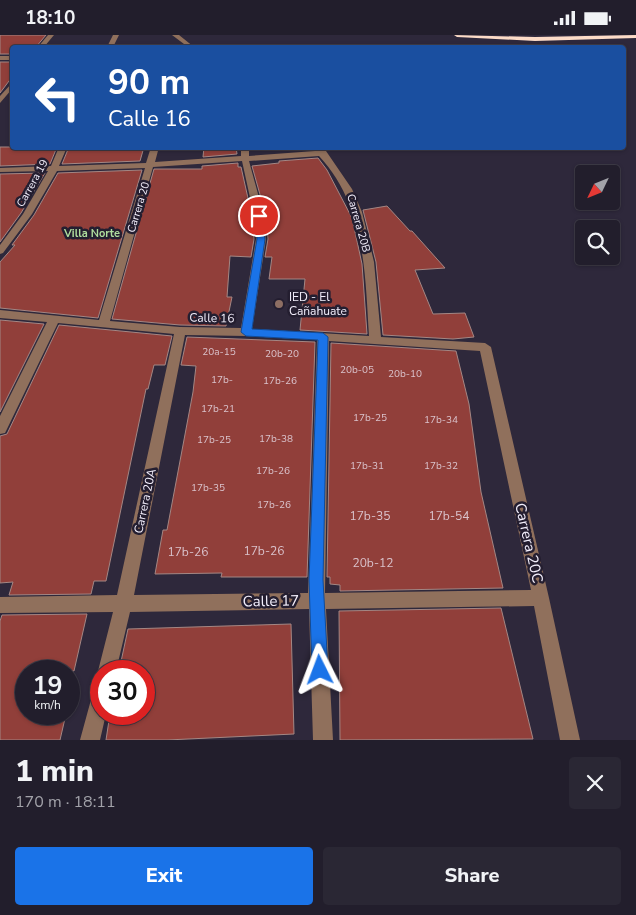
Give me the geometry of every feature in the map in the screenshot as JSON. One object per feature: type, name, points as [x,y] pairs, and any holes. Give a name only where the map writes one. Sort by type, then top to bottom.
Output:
[{"type":"highway","points":[[457,35],[535,39],[636,36]]},
{"type":"street","points":[[43,45],[51,35]]},
{"type":"street","points":[[175,35],[188,45]]},
{"type":"street","points":[[2,102],[10,88]]},
{"type":"street","name":"Carrera 19","points":[[0,251],[23,222],[55,168],[62,150]]},
{"type":"street","name":"Carrera 20","points":[[103,324],[154,150]]},
{"type":"street","points":[[244,150],[259,216],[261,239],[246,332]]},
{"type":"street","points":[[0,170],[151,165],[245,159],[319,150]]},
{"type":"street","name":"Carrera 20B","points":[[319,150],[341,175],[358,210],[368,251],[375,340]]},
{"type":"street","name":"Calle 16","points":[[0,314],[180,331],[246,332],[484,347]]},
{"type":"street","points":[[0,429],[54,319]]},
{"type":"street","name":"Carrera 20A","points":[[110,660],[124,603],[180,331]]},
{"type":"street","points":[[323,337],[317,600],[323,740]]},
{"type":"street","name":"Carrera 20C","points":[[484,347],[541,598],[570,740]]},
{"type":"street","name":"Calle 17","points":[[0,605],[541,598]]},
{"type":"street","points":[[90,740],[94,725]]},
{"type":"building","points":[[0,35],[46,35],[38,45],[10,45],[10,54],[0,54]]},
{"type":"building","points":[[0,62],[10,62],[10,80],[0,93]]},
{"type":"building","points":[[0,147],[10,147],[10,150],[56,150],[50,164],[0,166]]},
{"type":"building","points":[[68,150],[143,150],[140,161],[62,164]]},
{"type":"building","points":[[204,150],[236,150],[237,154],[203,157]]},
{"type":"building","points":[[318,158],[327,170],[352,218],[362,264],[367,334],[300,330],[305,279],[269,279],[272,257],[265,257],[268,239],[266,216],[252,166],[279,163],[279,161]]},
{"type":"building","points":[[238,163],[238,167],[241,167],[252,216],[254,239],[251,257],[230,256],[227,297],[232,297],[226,326],[180,325],[112,319],[154,169],[202,169],[202,166]]},
{"type":"building","points":[[142,170],[98,318],[0,308],[0,262],[15,245],[12,245],[34,215],[58,173]]},
{"type":"building","points":[[45,173],[21,213],[0,242],[0,174]]},
{"type":"building","points":[[387,206],[445,268],[415,270],[433,314],[465,313],[474,337],[453,339],[383,335],[376,262],[363,210]]},
{"type":"building","points":[[0,320],[44,324],[0,412]]},
{"type":"building","points":[[59,325],[172,336],[165,365],[154,365],[148,389],[146,389],[106,581],[94,581],[91,594],[9,595],[13,582],[0,583],[0,436],[7,434]]},
{"type":"building","points":[[187,337],[315,342],[307,577],[221,577],[222,573],[155,574],[163,530],[167,530],[193,392],[196,366],[181,365]]},
{"type":"building","points":[[331,343],[456,351],[469,404],[481,492],[503,588],[340,591],[340,585],[330,584],[330,577],[327,577]]},
{"type":"building","points":[[501,608],[533,739],[340,740],[339,611]]},
{"type":"building","points":[[87,614],[77,660],[15,660],[15,725],[63,725],[60,740],[0,740],[0,621],[2,615]]},
{"type":"building","points":[[291,624],[294,734],[167,740],[106,740],[108,725],[155,725],[155,660],[121,660],[128,629]]},
{"type":"place","name":"IED - El Cañahuate","points":[[279,304]]},
{"type":"district","name":"Villa Norte","points":[[92,233]]},
{"type":"route","points":[[259,216],[261,239],[246,332],[323,337],[316,580],[320,670]]}]
